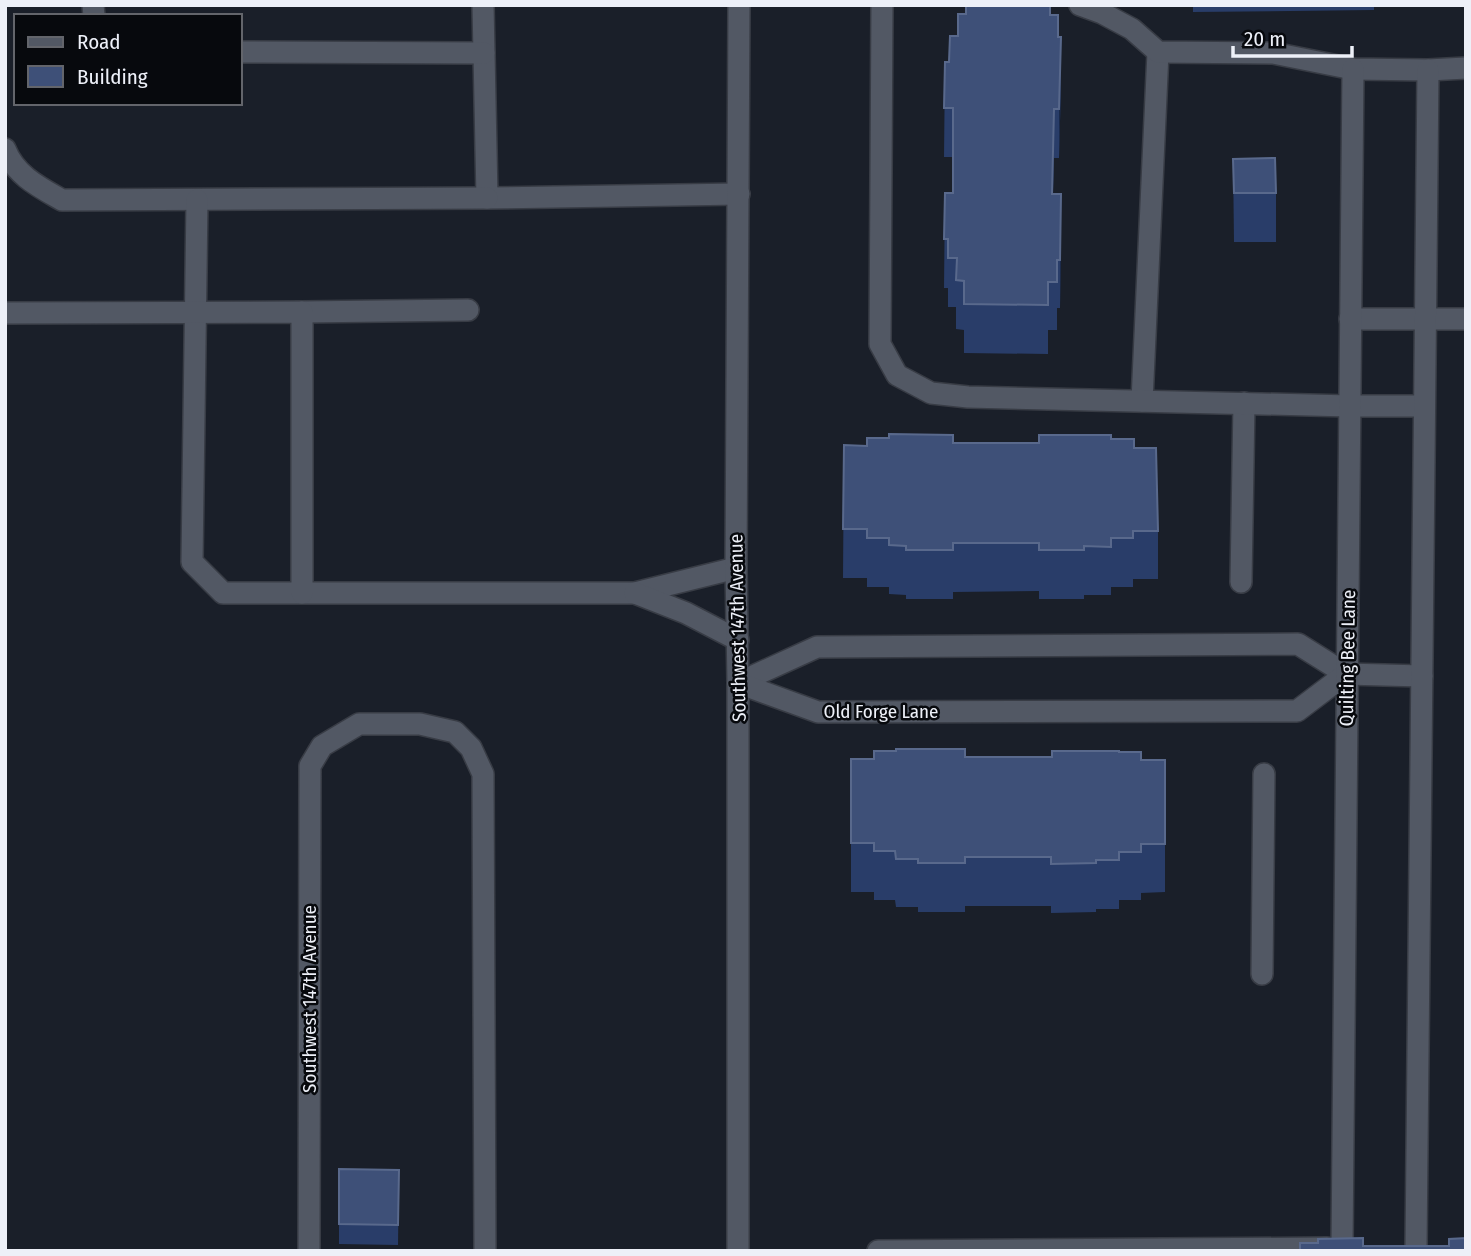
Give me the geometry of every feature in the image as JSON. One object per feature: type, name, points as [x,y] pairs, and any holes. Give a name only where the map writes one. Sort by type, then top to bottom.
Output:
[{"type":"street","points":[[483,5],[487,198]]},
{"type":"street","name":"Southwest 147th Avenue","points":[[738,1251],[736,568],[739,5]]},
{"type":"street","points":[[882,5],[880,344],[897,375],[931,393],[968,397],[1424,406]]},
{"type":"street","points":[[1080,5],[1132,29],[1158,52],[1273,53],[1353,69],[1466,68]]},
{"type":"street","points":[[242,52],[484,53]]},
{"type":"street","points":[[1142,401],[1158,52]]},
{"type":"street","name":"Quilting Bee Lane","points":[[1342,1247],[1353,69]]},
{"type":"street","points":[[1416,1248],[1428,70]]},
{"type":"street","points":[[5,149],[9,159],[31,183],[62,200],[739,194]]},
{"type":"street","points":[[197,200],[192,562],[223,593],[635,593],[736,568]]},
{"type":"street","points":[[5,313],[468,310]]},
{"type":"street","points":[[302,312],[302,593]]},
{"type":"street","points":[[1350,319],[1466,319]]},
{"type":"street","points":[[1241,582],[1244,403]]},
{"type":"street","points":[[635,593],[686,613],[738,640]]},
{"type":"street","points":[[738,683],[817,647],[1298,644],[1346,674],[1422,676]]},
{"type":"street","name":"Old Forge Lane","points":[[738,683],[818,712],[1297,711],[1346,674]]},
{"type":"street","name":"Southwest 147th Avenue","points":[[309,1251],[310,766],[322,746],[359,724],[420,724],[455,732],[471,748],[483,774],[485,1251]]},
{"type":"street","points":[[1262,974],[1264,774]]},
{"type":"street","points":[[878,1251],[1367,1248]]},
{"type":"street","points":[[1391,1248],[1441,1248]]},
{"type":"building","points":[[966,5],[1050,5],[1050,15],[1058,15],[1058,37],[1061,37],[1059,109],[1054,109],[1052,194],[1061,194],[1060,260],[1057,260],[1057,282],[1048,282],[1048,305],[964,304],[964,281],[956,280],[957,258],[948,258],[948,239],[944,239],[945,193],[953,193],[953,108],[944,108],[945,62],[949,62],[950,36],[958,36],[958,14],[966,14]]},
{"type":"building","points":[[1275,158],[1276,193],[1234,193],[1233,159]]},
{"type":"building","points":[[889,434],[953,435],[953,443],[1039,443],[1039,435],[1111,435],[1111,439],[1134,439],[1134,448],[1156,448],[1158,531],[1133,531],[1133,538],[1111,538],[1111,547],[1084,546],[1084,550],[1039,550],[1039,543],[953,543],[953,550],[906,550],[906,546],[889,545],[889,538],[867,538],[867,529],[843,529],[844,445],[867,446],[867,438],[889,438]]},
{"type":"building","points":[[965,749],[965,757],[1052,757],[1052,751],[1119,751],[1141,752],[1141,760],[1165,760],[1165,844],[1141,844],[1141,852],[1119,852],[1119,860],[1051,864],[1051,857],[965,857],[965,863],[918,863],[918,859],[896,859],[895,851],[874,851],[874,843],[851,843],[851,759],[874,759],[874,751]]},
{"type":"building","points":[[339,1169],[399,1170],[398,1225],[339,1224]]},
{"type":"building","points":[[1363,1238],[1363,1246],[1449,1246],[1449,1239],[1466,1238],[1466,1251],[1300,1251],[1300,1243],[1318,1243],[1318,1239]]}]
